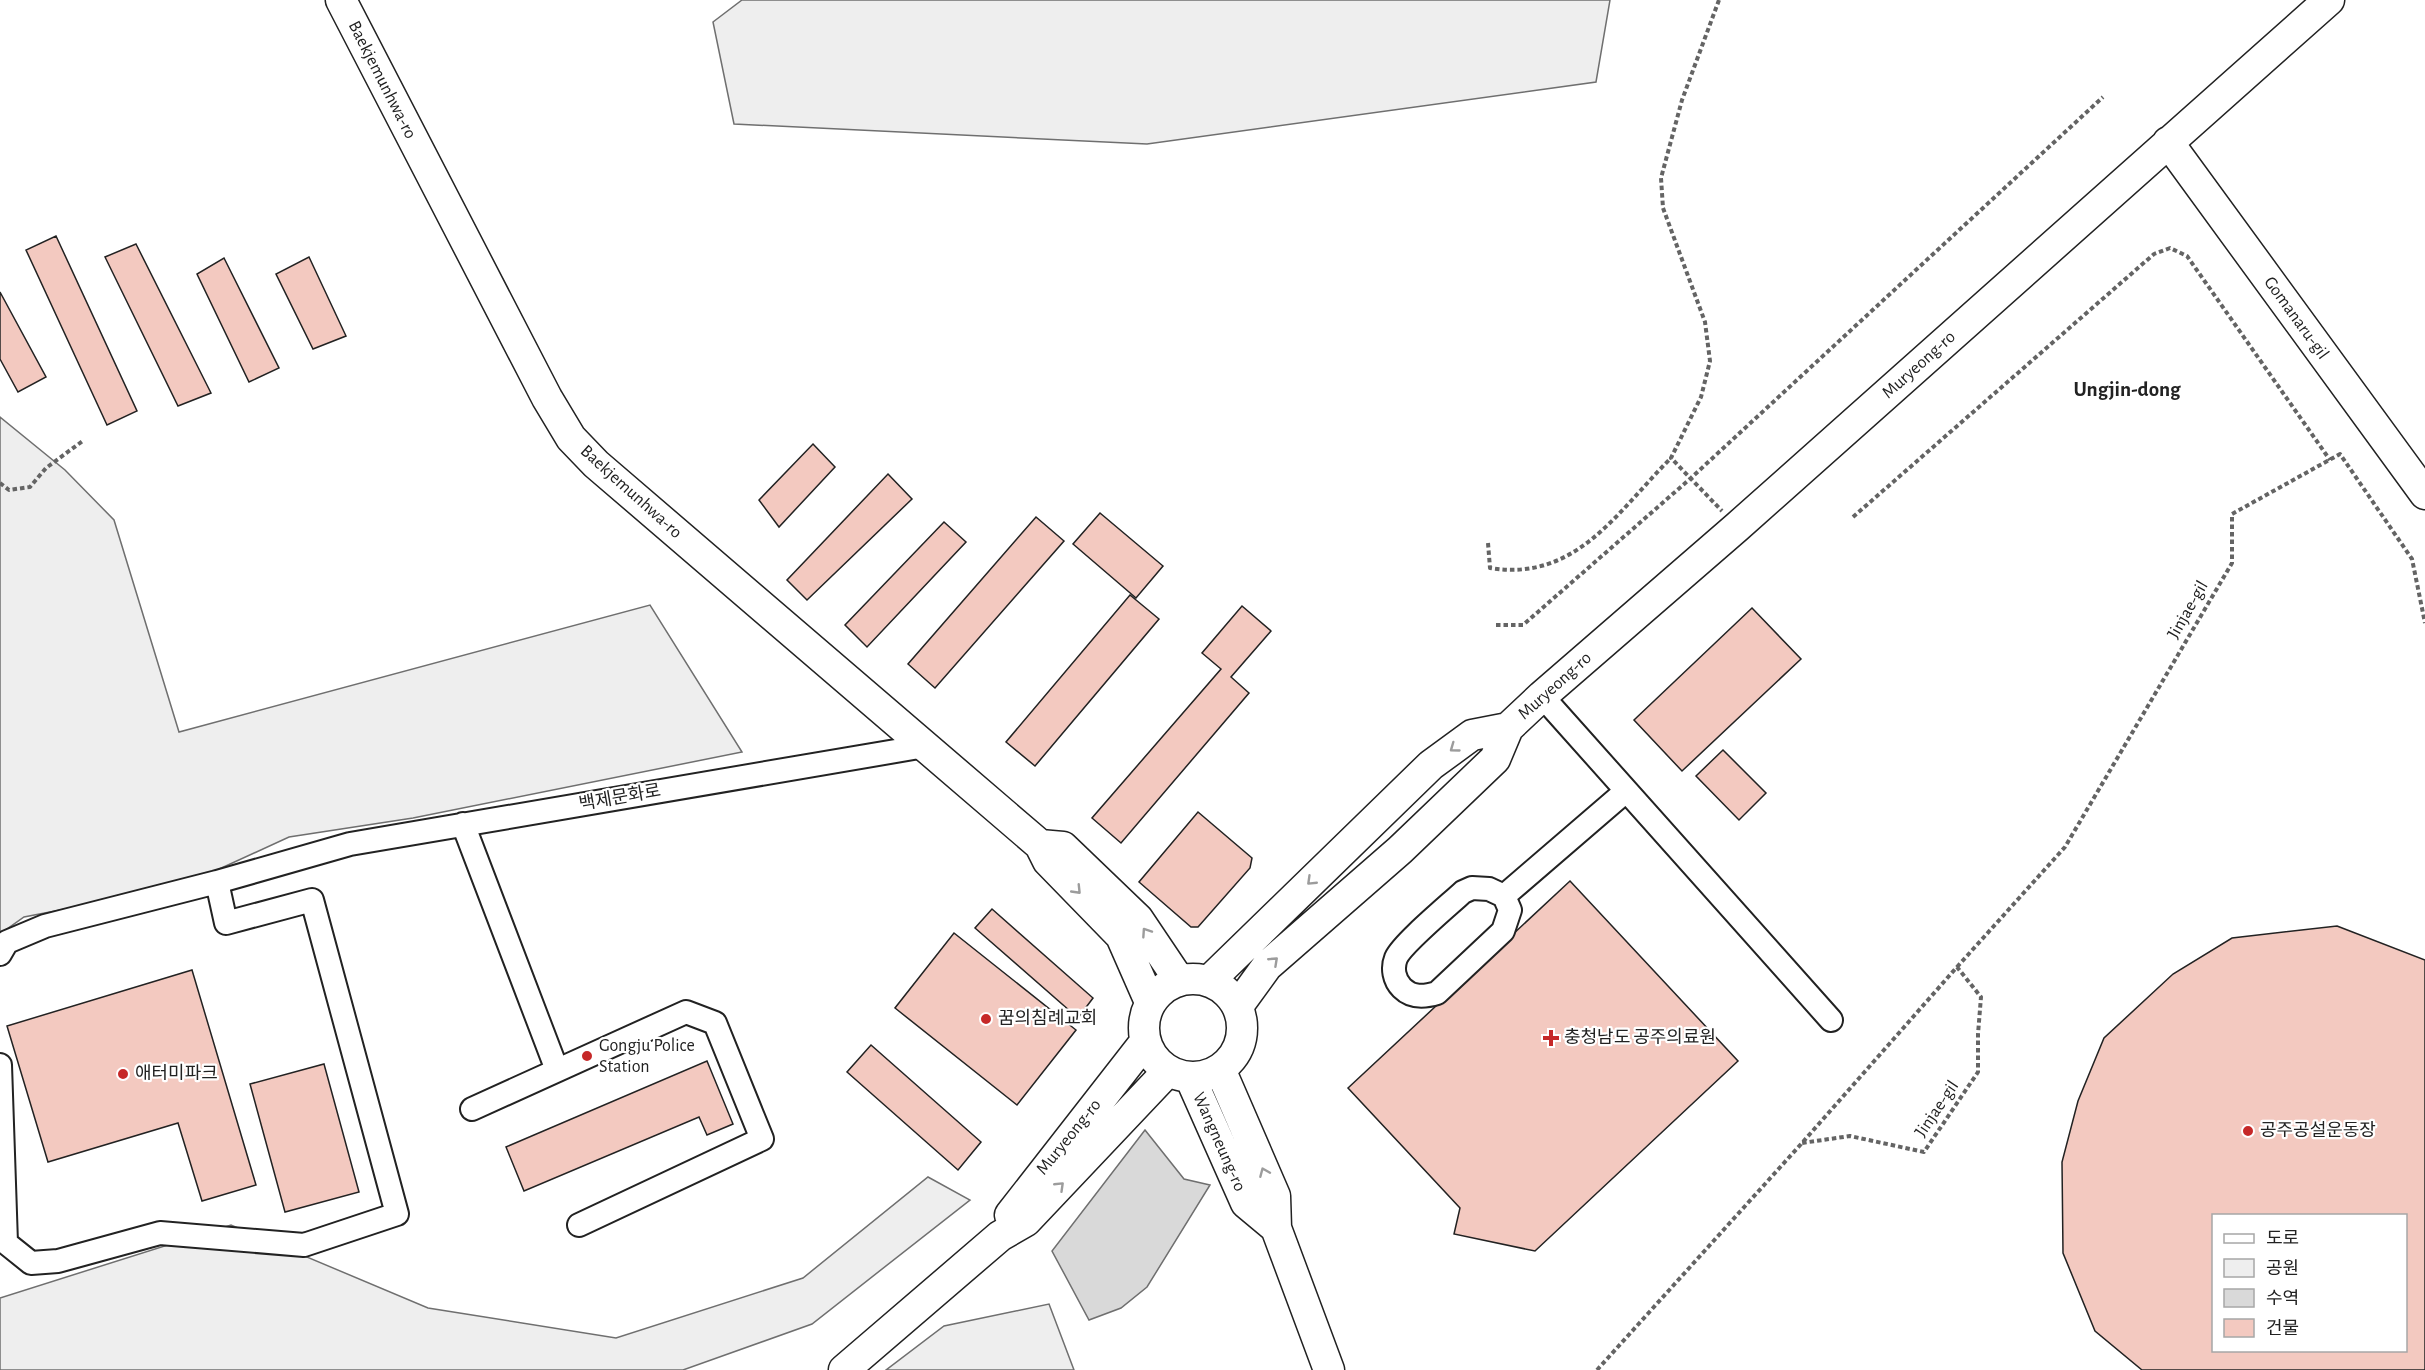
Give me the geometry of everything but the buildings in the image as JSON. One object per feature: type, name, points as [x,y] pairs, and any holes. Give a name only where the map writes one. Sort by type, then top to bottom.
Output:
[{"type":"main road","name":"Baekjemunhwa-ro","points":[[340,0],[547,398],[571,438],[596,464],[1040,845],[1048,861],[1121,936],[1150,1002]]},
{"type":"main road","name":"Muryeong-ro","points":[[1238,1006],[1267,966],[1400,850],[1495,759],[1508,728],[1542,696],[1737,527],[2329,0]]},
{"type":"main road","name":"Gomanaru-gil","points":[[2168,142],[2425,494]]},
{"type":"main road","name":"Muryeong-ro","points":[[1209,981],[1431,765],[1472,735],[1508,728]]},
{"type":"main road","name":"Baekjemunhwa-ro","points":[[1040,845],[1063,847],[1138,919],[1179,980]]},
{"type":"main road","points":[[1194,978],[1209,981],[1221,987],[1238,1006],[1242,1027],[1238,1047],[1220,1069],[1206,1076],[1179,1074],[1150,1054],[1143,1029],[1145,1015],[1150,1002],[1163,988],[1179,980],[1194,978]]},
{"type":"main road","name":"Muryeong-ro","points":[[1000,1236],[1021,1198],[1145,1042]]},
{"type":"main road","name":"Wangneung-ro","points":[[1220,1069],[1275,1196],[1276,1228],[1329,1370]]},
{"type":"main road","name":"Muryeong-ro","points":[[844,1370],[1000,1236],[1026,1221],[1179,1074]]},
{"type":"main road","name":"Wangneung-ro","points":[[1179,1074],[1246,1203],[1276,1228]]},
{"type":"street","points":[[1542,696],[1831,1020]]},
{"type":"street","name":"백제문화로","points":[[0,954],[7,942],[45,926],[217,882],[350,844],[925,746]]},
{"type":"street","points":[[1504,896],[1626,791]]},
{"type":"street","points":[[463,824],[557,1070]]},
{"type":"street","points":[[0,1065],[6,1243],[31,1263],[58,1261],[160,1233],[304,1245],[397,1214],[312,900],[226,923],[217,882]]},
{"type":"street","points":[[1472,888],[1489,890],[1504,896],[1510,910],[1503,931],[1437,993],[1424,997],[1408,993],[1400,986],[1394,974],[1396,957],[1463,892],[1472,888]]},
{"type":"street","points":[[472,1109],[686,1012],[715,1023],[762,1139],[579,1225]]},
{"type":"path","points":[[1488,543],[1490,568],[1509,571],[1542,567],[1574,554],[1608,524],[1671,458],[1701,397],[1710,361],[1706,322],[1663,208],[1661,178],[1682,100],[1719,0]]},
{"type":"path","points":[[1496,625],[1523,625],[1690,478],[2103,97]]},
{"type":"path","points":[[1853,517],[2154,254],[2170,248],[2187,256],[2330,460],[2340,454],[2412,559],[2425,623]]},
{"type":"path","points":[[0,483],[9,490],[30,487],[46,468],[84,440]]},
{"type":"path","points":[[1671,458],[1737,527]]},
{"type":"path","name":"Jinjae-gil","points":[[1597,1370],[2065,847],[2232,563],[2232,514],[2330,460]]},
{"type":"path","name":"Jinjae-gil","points":[[1802,1143],[1850,1136],[1924,1152],[1978,1071],[1981,997],[1957,967]]},
{"type":"green space","points":[[742,0],[1610,0],[1596,82],[1147,144],[734,124],[713,22]]},
{"type":"green space","points":[[0,417],[65,470],[114,520],[179,732],[650,605],[742,752],[413,818],[289,837],[180,887],[24,917],[0,934]]},
{"type":"green space","points":[[928,1177],[970,1200],[812,1324],[683,1370],[0,1370],[0,1298],[231,1225],[428,1308],[616,1338],[803,1278]]},
{"type":"green space","points":[[1049,1304],[1074,1370],[886,1370],[944,1326]]},
{"type":"water","points":[[1145,1130],[1184,1179],[1210,1185],[1147,1287],[1121,1308],[1089,1320],[1052,1251]]},
{"type":"place","name":"꿈의침례교회","points":[[986,1019]]},
{"type":"place","name":"충청남도 공주의료원","points":[[1551,1038]]},
{"type":"place","name":"Gongju Police Station","points":[[587,1056]]},
{"type":"place","name":"애터미파크","points":[[123,1074]]},
{"type":"place","name":"공주공설운동장","points":[[2248,1131]]},
{"type":"district","name":"Ungjin-dong","points":[[2127,389]]}]
